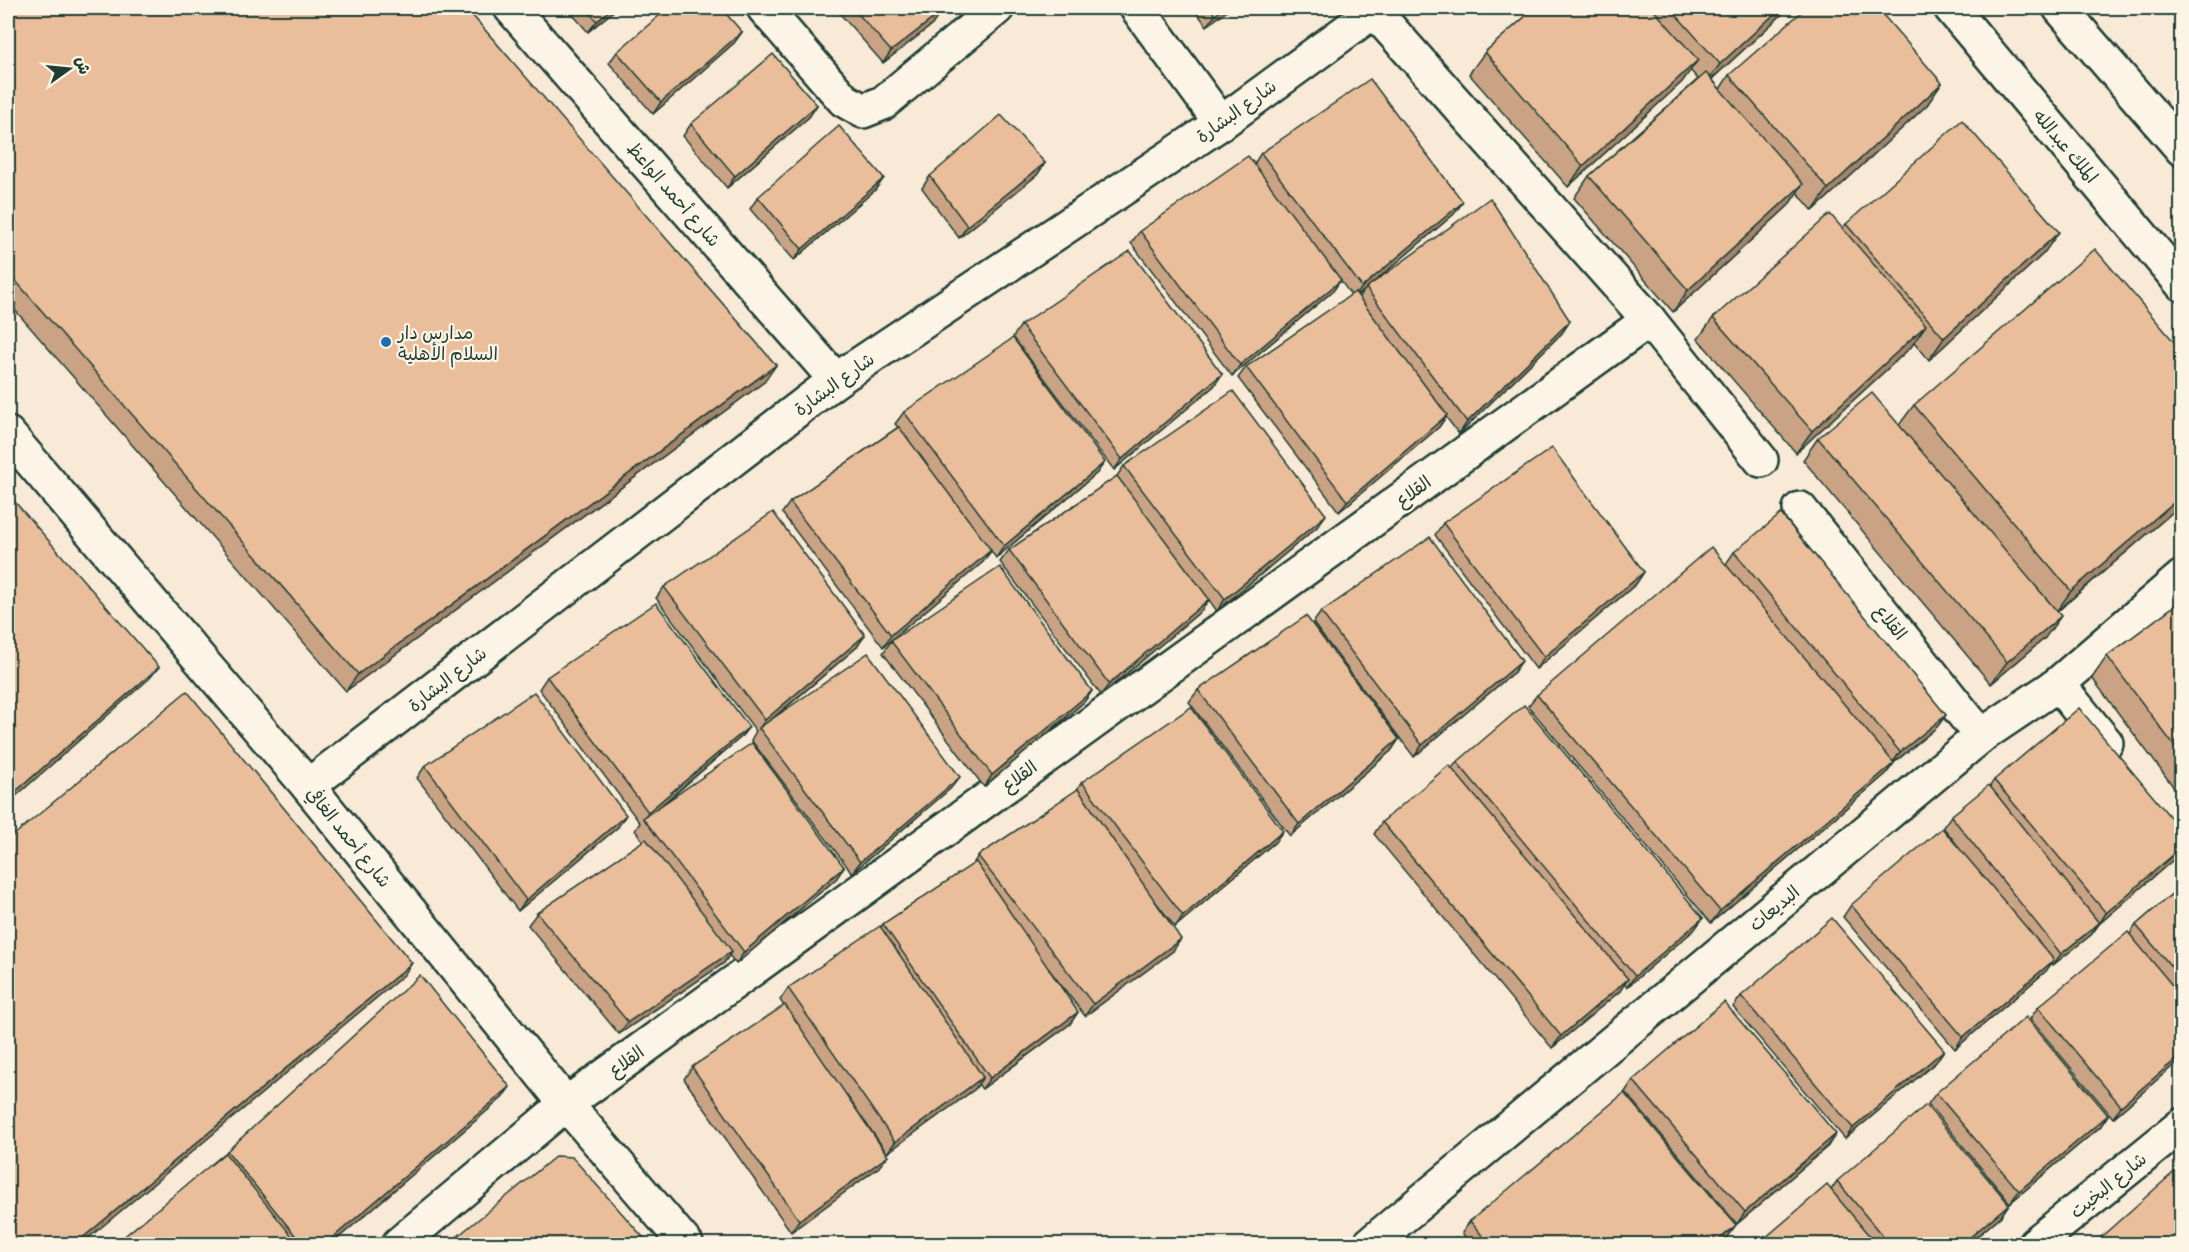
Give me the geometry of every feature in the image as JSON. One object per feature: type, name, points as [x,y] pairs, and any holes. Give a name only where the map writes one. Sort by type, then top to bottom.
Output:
[{"type":"main road","name":"شارع أحمد الواعظ","points":[[511,8],[836,380]]},
{"type":"main road","points":[[764,8],[844,100],[863,111],[883,103],[997,8]]},
{"type":"main road","points":[[1137,8],[1221,123]]},
{"type":"main road","name":"الملك عبدالله","points":[[1951,8],[2181,284]]},
{"type":"main road","points":[[2060,8],[2181,149]]},
{"type":"main road","name":"شارع البشارة","points":[[308,786],[836,380],[1221,123],[1376,9]]},
{"type":"main road","points":[[1376,9],[1649,320],[1761,460]]},
{"type":"main road","name":"القلاع","points":[[399,1245],[566,1104],[1649,320]]},
{"type":"main road","name":"شارع أحمد الغافي","points":[[8,434],[308,786],[566,1104],[686,1245]]},
{"type":"main road","name":"القلاع","points":[[1800,509],[1981,736]]},
{"type":"main road","name":"البديعات","points":[[1370,1245],[1981,736],[2058,684],[2181,577]]},
{"type":"main road","points":[[2058,684],[2123,764]]},
{"type":"main road","name":"شارع البخيت","points":[[2035,1245],[2181,1125]]},
{"type":"building","name":"مدارس دار السلام الأهلية","points":[[8,8],[466,8],[776,365],[358,674],[8,272]]},
{"type":"building","points":[[585,8],[612,8],[597,21]]},
{"type":"building","points":[[668,8],[721,8],[742,32],[661,102],[617,52]]},
{"type":"building","points":[[853,8],[935,8],[940,13],[891,51]]},
{"type":"building","points":[[1210,8],[1224,8],[1215,15]]},
{"type":"building","points":[[1535,8],[1652,8],[1698,60],[1583,166],[1485,52]]},
{"type":"building","points":[[1670,8],[1781,8],[1720,64]]},
{"type":"building","points":[[1806,8],[1877,8],[1942,83],[1828,189],[1729,75]]},
{"type":"building","points":[[773,54],[817,105],[735,176],[691,124]]},
{"type":"building","points":[[1706,73],[1803,184],[1688,290],[1589,176]]},
{"type":"building","points":[[1370,79],[1463,202],[1362,287],[1261,153]]},
{"type":"building","points":[[1001,115],[1045,163],[967,226],[930,176]]},
{"type":"building","points":[[1962,120],[2059,232],[1944,338],[1846,224]]},
{"type":"building","points":[[839,126],[884,178],[802,249],[758,197]]},
{"type":"building","points":[[1248,156],[1341,280],[1240,365],[1140,231]]},
{"type":"building","points":[[1490,198],[1570,321],[1467,422],[1366,288]]},
{"type":"building","points":[[1830,214],[1926,325],[1812,431],[1713,318]]},
{"type":"building","points":[[2095,249],[2181,350],[2181,496],[2071,591],[1914,405]]},
{"type":"building","points":[[1130,251],[1222,374],[1122,459],[1021,325]]},
{"type":"building","points":[[1355,292],[1447,415],[1347,501],[1246,367]]},
{"type":"building","points":[[1013,338],[1105,462],[1004,546],[904,412]]},
{"type":"building","points":[[1233,391],[1326,515],[1225,599],[1124,466]]},
{"type":"building","points":[[1872,393],[2061,616],[2007,662],[1818,438]]},
{"type":"building","points":[[899,427],[991,550],[891,635],[790,502]]},
{"type":"building","points":[[1552,448],[1644,572],[1544,657],[1443,523]]},
{"type":"building","points":[[1117,476],[1209,599],[1109,684],[1009,550]]},
{"type":"building","points":[[8,494],[159,667],[8,798]]},
{"type":"building","points":[[773,512],[865,635],[765,720],[664,587]]},
{"type":"building","points":[[1781,514],[1946,715],[1900,752],[1734,552]]},
{"type":"building","points":[[1430,537],[1522,661],[1422,745],[1321,612]]},
{"type":"building","points":[[1711,547],[1894,763],[1720,911],[1537,695]]},
{"type":"building","points":[[1000,567],[1092,691],[992,775],[891,641]]},
{"type":"building","points":[[2181,601],[2181,755],[2107,656]]},
{"type":"building","points":[[656,603],[749,727],[648,812],[547,677]]},
{"type":"building","points":[[1306,616],[1399,739],[1299,824],[1198,690]]},
{"type":"building","points":[[868,653],[960,777],[860,862],[759,728]]},
{"type":"building","points":[[187,691],[412,963],[74,1245],[8,1245],[8,840]]},
{"type":"building","points":[[534,692],[626,815],[526,900],[425,766]]},
{"type":"building","points":[[1524,705],[1703,918],[1635,976],[1457,762]]},
{"type":"building","points":[[1191,707],[1283,831],[1183,916],[1082,782]]},
{"type":"building","points":[[2079,708],[2181,830],[2181,848],[2106,913],[1994,780]]},
{"type":"building","points":[[752,743],[844,867],[744,952],[643,818]]},
{"type":"building","points":[[1449,765],[1628,979],[1561,1036],[1382,822]]},
{"type":"building","points":[[1989,785],[2099,923],[2061,954],[1951,816]]},
{"type":"building","points":[[1078,789],[1181,939],[1093,1004],[978,856]]},
{"type":"building","points":[[1942,828],[2054,960],[1963,1037],[1851,905]]},
{"type":"building","points":[[646,839],[732,951],[628,1022],[537,913]]},
{"type":"building","points":[[976,862],[1078,1012],[990,1078],[883,924]]},
{"type":"building","points":[[2181,886],[2181,978],[2136,925]]},
{"type":"building","points":[[1832,918],[1944,1050],[1853,1128],[1741,996]]},
{"type":"building","points":[[880,926],[983,1077],[895,1142],[788,988]]},
{"type":"building","points":[[2128,932],[2181,996],[2181,1055],[2121,1106],[2038,1007]]},
{"type":"building","points":[[420,975],[510,1087],[324,1245],[303,1245],[227,1151]]},
{"type":"building","points":[[1724,1002],[1836,1134],[1745,1212],[1633,1080]]},
{"type":"building","points":[[785,1005],[888,1156],[799,1220],[692,1067]]},
{"type":"building","points":[[2026,1017],[2108,1115],[2019,1191],[1936,1093]]},
{"type":"building","points":[[1624,1093],[1736,1225],[1713,1245],[1490,1245],[1470,1221]]},
{"type":"building","points":[[1926,1105],[2009,1204],[1961,1245],[1890,1245],[1837,1181]]},
{"type":"building","points":[[225,1153],[299,1245],[124,1245],[120,1240]]},
{"type":"building","points":[[556,1156],[572,1157],[650,1245],[447,1245]]},
{"type":"building","points":[[2174,1172],[2181,1181],[2181,1245],[2092,1245]]},
{"type":"building","points":[[1827,1185],[1877,1245],[1757,1245]]},
{"type":"building","points":[[1456,1237],[1463,1245],[1447,1245]]},
{"type":"place","name":"مدارس دار السلام الأهلية","points":[[386,342]]}]
